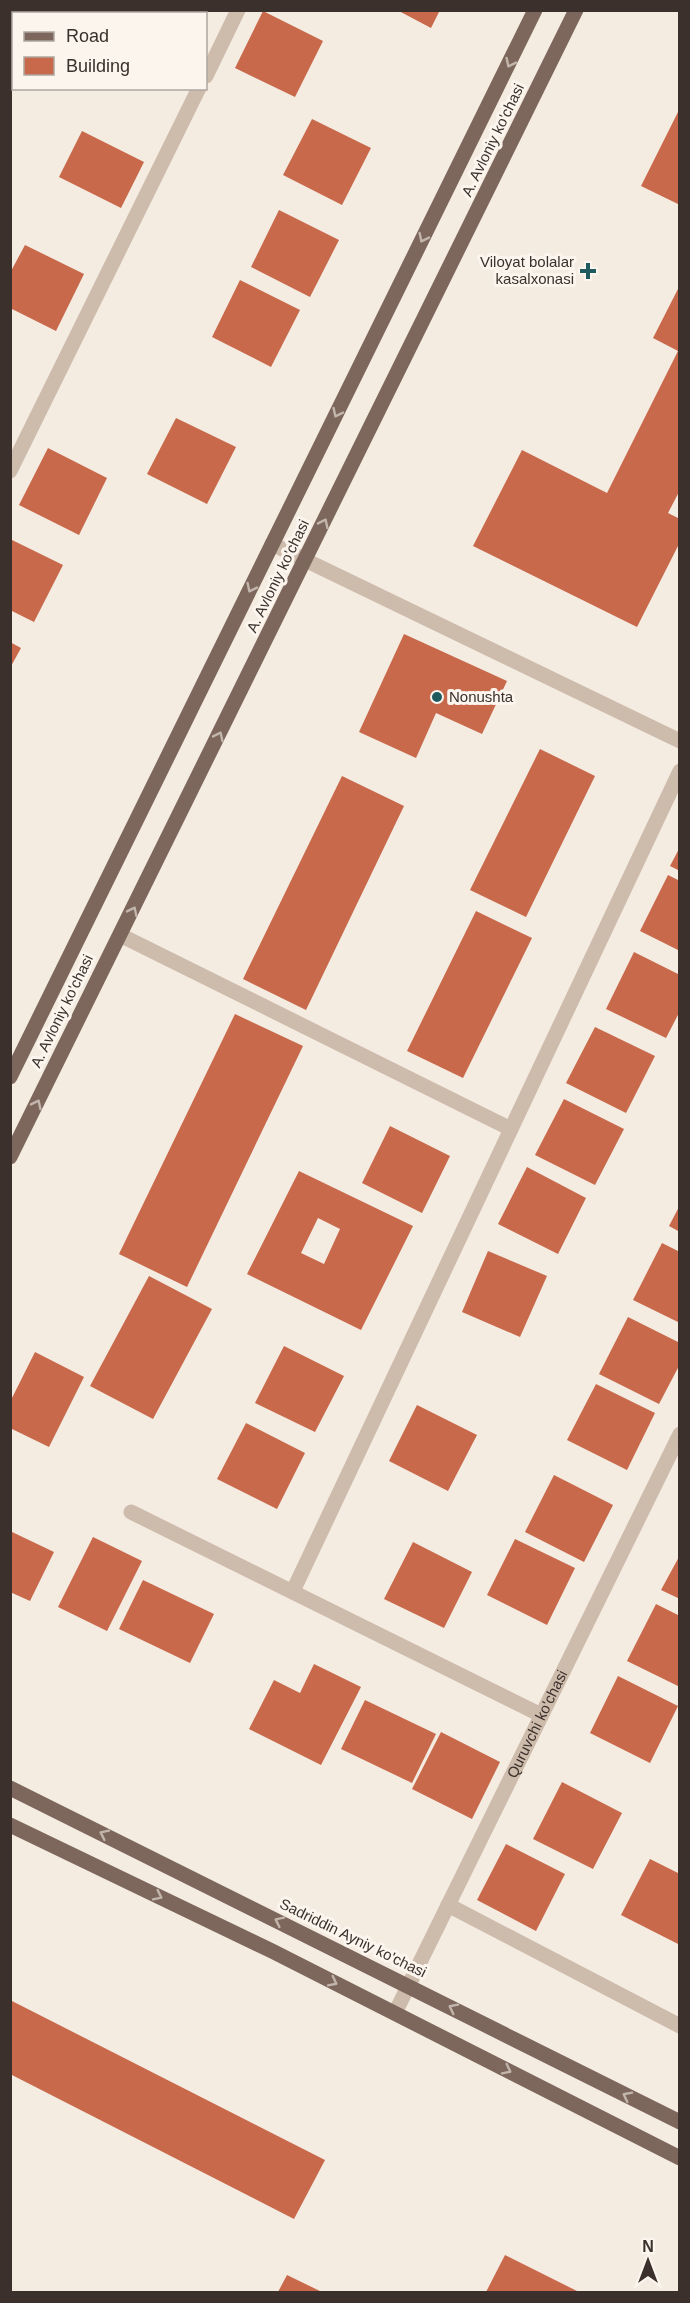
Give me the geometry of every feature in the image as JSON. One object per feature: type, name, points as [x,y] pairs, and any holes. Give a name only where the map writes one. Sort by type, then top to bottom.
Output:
[{"type":"main road","name":"A. Avloniy ko'chasi","points":[[10,1077],[535,10]]},
{"type":"main road","name":"A. Avloniy ko'chasi","points":[[10,1157],[576,10]]},
{"type":"main road","name":"Sadriddin Ayniy ko'chasi","points":[[10,1788],[680,2122]]},
{"type":"main road","points":[[10,1825],[395,2013],[680,2158]]},
{"type":"street","points":[[207,74],[238,10]]},
{"type":"street","points":[[10,471],[198,90]]},
{"type":"street","points":[[272,544],[680,741]]},
{"type":"street","points":[[293,1591],[680,771]]},
{"type":"street","points":[[120,935],[511,1129]]},
{"type":"street","name":"Quruvchi ko'chasi","points":[[395,2013],[680,1434]]},
{"type":"street","points":[[131,1512],[542,1715]]},
{"type":"street","points":[[448,1905],[680,2026]]},
{"type":"building","points":[[10,10],[34,10],[34,12],[12,12],[12,26],[10,26]]},
{"type":"building","points":[[397,10],[440,10],[431,28]]},
{"type":"building","points":[[263,11],[323,41],[295,97],[235,68]]},
{"type":"building","points":[[10,36],[12,37],[12,58],[10,61]]},
{"type":"building","points":[[680,108],[680,205],[641,186]]},
{"type":"building","points":[[312,119],[371,148],[342,205],[283,175]]},
{"type":"building","points":[[82,131],[144,162],[121,208],[59,177]]},
{"type":"building","points":[[279,210],[339,240],[310,297],[251,267]]},
{"type":"building","points":[[25,245],[84,274],[56,331],[10,308],[10,273]]},
{"type":"building","points":[[240,280],[300,310],[271,367],[212,337]]},
{"type":"building","points":[[680,285],[680,490],[668,513],[680,519],[680,542],[637,627],[473,546],[522,450],[607,493],[678,351],[653,338]]},
{"type":"building","points":[[176,418],[236,447],[207,504],[147,474]]},
{"type":"building","points":[[48,448],[107,478],[79,535],[19,505]]},
{"type":"building","points":[[10,539],[63,565],[34,622],[10,610]]},
{"type":"building","name":"Nonushta","points":[[404,634],[507,681],[482,734],[436,713],[416,758],[359,732]]},
{"type":"building","points":[[10,642],[21,648],[10,668]]},
{"type":"building","points":[[540,749],[595,776],[526,917],[470,890]]},
{"type":"building","points":[[342,776],[404,806],[306,1010],[243,979]]},
{"type":"building","points":[[680,847],[680,871],[670,866]]},
{"type":"building","points":[[668,875],[680,881],[680,951],[640,931]]},
{"type":"building","points":[[476,911],[532,938],[463,1078],[407,1051]]},
{"type":"building","points":[[634,952],[680,975],[680,1011],[666,1038],[606,1009]]},
{"type":"building","points":[[235,1014],[303,1046],[187,1287],[119,1254]]},
{"type":"building","points":[[595,1027],[655,1056],[626,1113],[566,1083]]},
{"type":"building","points":[[564,1099],[624,1129],[595,1185],[535,1155]]},
{"type":"building","points":[[390,1126],[450,1156],[422,1213],[362,1183]]},
{"type":"building","points":[[527,1167],[586,1198],[558,1254],[498,1224]]},
{"type":"building","points":[[299,1171],[413,1226],[361,1330],[247,1274]],"holes":[[[318,1218],[340,1229],[324,1264],[301,1253]]]},
{"type":"building","points":[[680,1205],[680,1232],[669,1226]]},
{"type":"building","points":[[662,1243],[680,1252],[680,1323],[633,1300]]},
{"type":"building","points":[[488,1251],[547,1276],[520,1337],[462,1312]]},
{"type":"building","points":[[149,1276],[212,1309],[153,1419],[90,1386]]},
{"type":"building","points":[[628,1317],[680,1343],[680,1364],[659,1404],[599,1374]]},
{"type":"building","points":[[284,1346],[344,1376],[315,1432],[255,1403]]},
{"type":"building","points":[[35,1352],[84,1377],[49,1447],[10,1428],[10,1402]]},
{"type":"building","points":[[596,1384],[655,1413],[627,1470],[567,1440]]},
{"type":"building","points":[[417,1405],[477,1435],[448,1491],[389,1461]]},
{"type":"building","points":[[246,1423],[305,1453],[277,1509],[217,1479]]},
{"type":"building","points":[[554,1475],[613,1505],[584,1562],[525,1532]]},
{"type":"building","points":[[10,1531],[54,1552],[30,1601],[10,1592]]},
{"type":"building","points":[[93,1537],[142,1561],[107,1631],[58,1607]]},
{"type":"building","points":[[515,1539],[575,1568],[547,1625],[487,1595]]},
{"type":"building","points":[[413,1542],[472,1572],[444,1628],[384,1599]]},
{"type":"building","points":[[680,1555],[680,1599],[661,1590]]},
{"type":"building","points":[[143,1580],[214,1614],[190,1663],[119,1629]]},
{"type":"building","points":[[656,1604],[680,1616],[680,1687],[627,1661]]},
{"type":"building","points":[[314,1664],[361,1687],[321,1765],[249,1729],[274,1680],[300,1693]]},
{"type":"building","points":[[618,1676],[678,1706],[650,1763],[590,1733]]},
{"type":"building","points":[[365,1700],[436,1734],[412,1783],[341,1749]]},
{"type":"building","points":[[441,1732],[500,1762],[472,1819],[412,1789]]},
{"type":"building","points":[[562,1782],[622,1813],[593,1869],[533,1839]]},
{"type":"building","points":[[506,1844],[565,1874],[536,1931],[477,1900]]},
{"type":"building","points":[[650,1859],[680,1874],[680,1945],[621,1915]]},
{"type":"building","points":[[10,2000],[325,2160],[294,2219],[10,2074]]},
{"type":"building","points":[[505,2255],[579,2292],[486,2292]]},
{"type":"building","points":[[287,2275],[322,2292],[278,2292]]},
{"type":"place","name":"Viloyat bolalar kasalxonasi","points":[[588,271]]},
{"type":"place","name":"Nonushta","points":[[437,697]]}]
